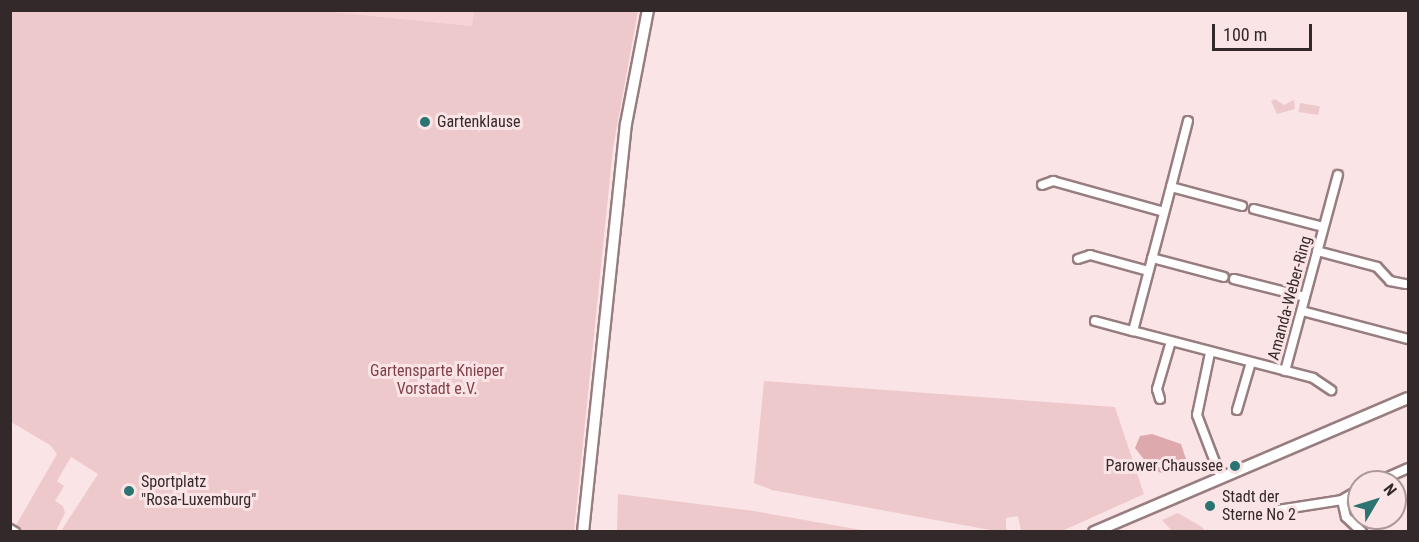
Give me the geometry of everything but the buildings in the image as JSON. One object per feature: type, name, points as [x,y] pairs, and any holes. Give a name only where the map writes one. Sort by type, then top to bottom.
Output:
[{"type":"main road","points":[[583,531],[626,124],[648,10]]},
{"type":"main road","points":[[1094,531],[1408,398]]},
{"type":"street","points":[[1133,331],[1188,121]]},
{"type":"street","name":"Amanda-Weber-Ring","points":[[1095,321],[1210,353],[1286,371],[1338,175]]},
{"type":"street","points":[[1042,185],[1053,181],[1164,212]]},
{"type":"street","points":[[1171,187],[1242,206]]},
{"type":"street","name":"Amanda-Weber-Ring","points":[[1254,209],[1323,227]]},
{"type":"street","points":[[1317,251],[1377,267],[1387,279],[1406,284]]},
{"type":"street","points":[[1078,259],[1090,255],[1148,271]]},
{"type":"street","points":[[1152,258],[1224,277]]},
{"type":"street","points":[[1234,279],[1305,297]]},
{"type":"street","points":[[1302,311],[1408,339]]},
{"type":"street","points":[[1160,399],[1157,389],[1171,341]]},
{"type":"street","points":[[1210,353],[1196,411],[1221,478]]},
{"type":"street","points":[[1238,410],[1251,362]]},
{"type":"street","points":[[1286,371],[1320,381],[1331,390]]},
{"type":"street","points":[[1278,510],[1342,500],[1347,497]]},
{"type":"street","points":[[1342,500],[1346,517],[1362,531]]},
{"type":"street","points":[[10,529],[15,531]]},
{"type":"shaded area","points":[[324,11],[474,11],[473,26]]},
{"type":"shaded area","points":[[1152,434],[1181,444],[1186,459],[1163,473],[1153,471],[1135,448],[1140,436]]},
{"type":"green space","name":"Gartensparte Knieper Vorstadt e.V.","points":[[11,11],[324,11],[472,26],[474,11],[638,11],[613,148],[574,531],[61,531],[98,474],[71,457],[57,481],[64,486],[55,501],[63,506],[65,513],[56,531],[23,531],[15,527],[57,454],[50,445],[11,422]]},
{"type":"green space","points":[[1275,99],[1284,105],[1294,100],[1295,109],[1277,114],[1271,101]]},
{"type":"green space","points":[[1300,103],[1320,106],[1318,115],[1299,112]]},
{"type":"green space","points":[[764,381],[1115,407],[1144,494],[1062,531],[1021,531],[1018,516],[1006,518],[1006,531],[1001,532],[772,490],[754,483]]},
{"type":"green space","points":[[618,494],[754,511],[867,531],[617,531]]},
{"type":"green space","points":[[1178,513],[1205,531],[1172,531],[1162,520]]},
{"type":"place","name":"Gartenklause","points":[[425,122]]},
{"type":"place","name":"Parower Chaussee","points":[[1235,466]]},
{"type":"place","name":"Sportplatz \"Rosa-Luxemburg\"","points":[[129,491]]},
{"type":"place","name":"Stadt der Sterne No 2","points":[[1210,506]]}]
